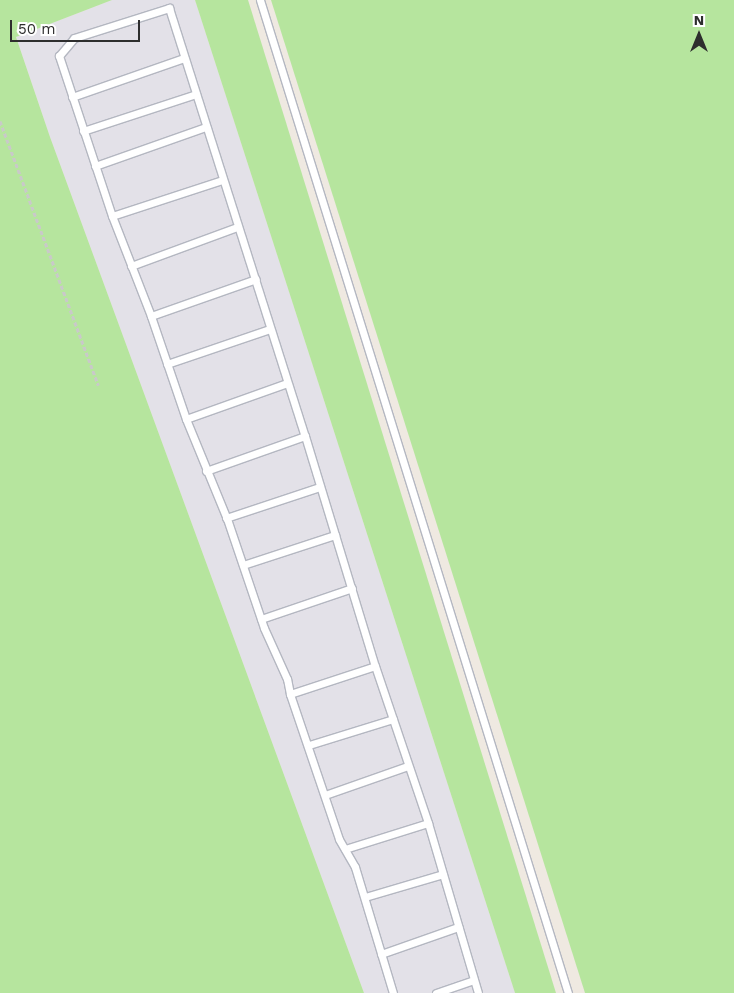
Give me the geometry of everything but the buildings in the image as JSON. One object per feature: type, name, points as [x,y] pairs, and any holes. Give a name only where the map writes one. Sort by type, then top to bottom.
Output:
[{"type":"lane","points":[[260,0],[568,993]]},
{"type":"lane","points":[[393,993],[355,868],[339,839],[309,745],[290,694],[287,679],[261,619],[226,518],[186,419],[151,316],[112,216],[59,56],[74,38],[169,8],[237,227],[256,279],[375,666],[428,823],[478,993]]},
{"type":"lane","points":[[72,97],[184,58]]},
{"type":"lane","points":[[83,132],[196,94]]},
{"type":"lane","points":[[95,166],[206,126]]},
{"type":"lane","points":[[112,216],[222,180]]},
{"type":"lane","points":[[131,266],[237,227]]},
{"type":"lane","points":[[151,316],[256,279]]},
{"type":"lane","points":[[167,364],[270,329]]},
{"type":"lane","points":[[186,419],[287,383]]},
{"type":"lane","points":[[206,470],[305,436]]},
{"type":"lane","points":[[226,518],[320,487]]},
{"type":"lane","points":[[243,565],[335,535]]},
{"type":"lane","points":[[261,619],[352,588]]},
{"type":"lane","points":[[290,694],[375,666]]},
{"type":"lane","points":[[309,745],[393,719]]},
{"type":"lane","points":[[325,795],[408,766]]},
{"type":"lane","points":[[345,849],[428,823]]},
{"type":"lane","points":[[364,897],[443,874]]},
{"type":"lane","points":[[381,954],[458,927]]},
{"type":"lane","points":[[436,993],[474,980]]},
{"type":"path","points":[[0,121],[98,385]]},
{"type":"shaded area","points":[[112,0],[195,0],[515,993],[364,993],[50,137],[16,37]]},
{"type":"green space","points":[[0,0],[112,0],[16,37],[50,137],[364,993],[0,993]]},
{"type":"green space","points":[[195,0],[248,0],[556,993],[515,993]]},
{"type":"green space","points":[[271,0],[734,0],[734,993],[585,993]]}]
